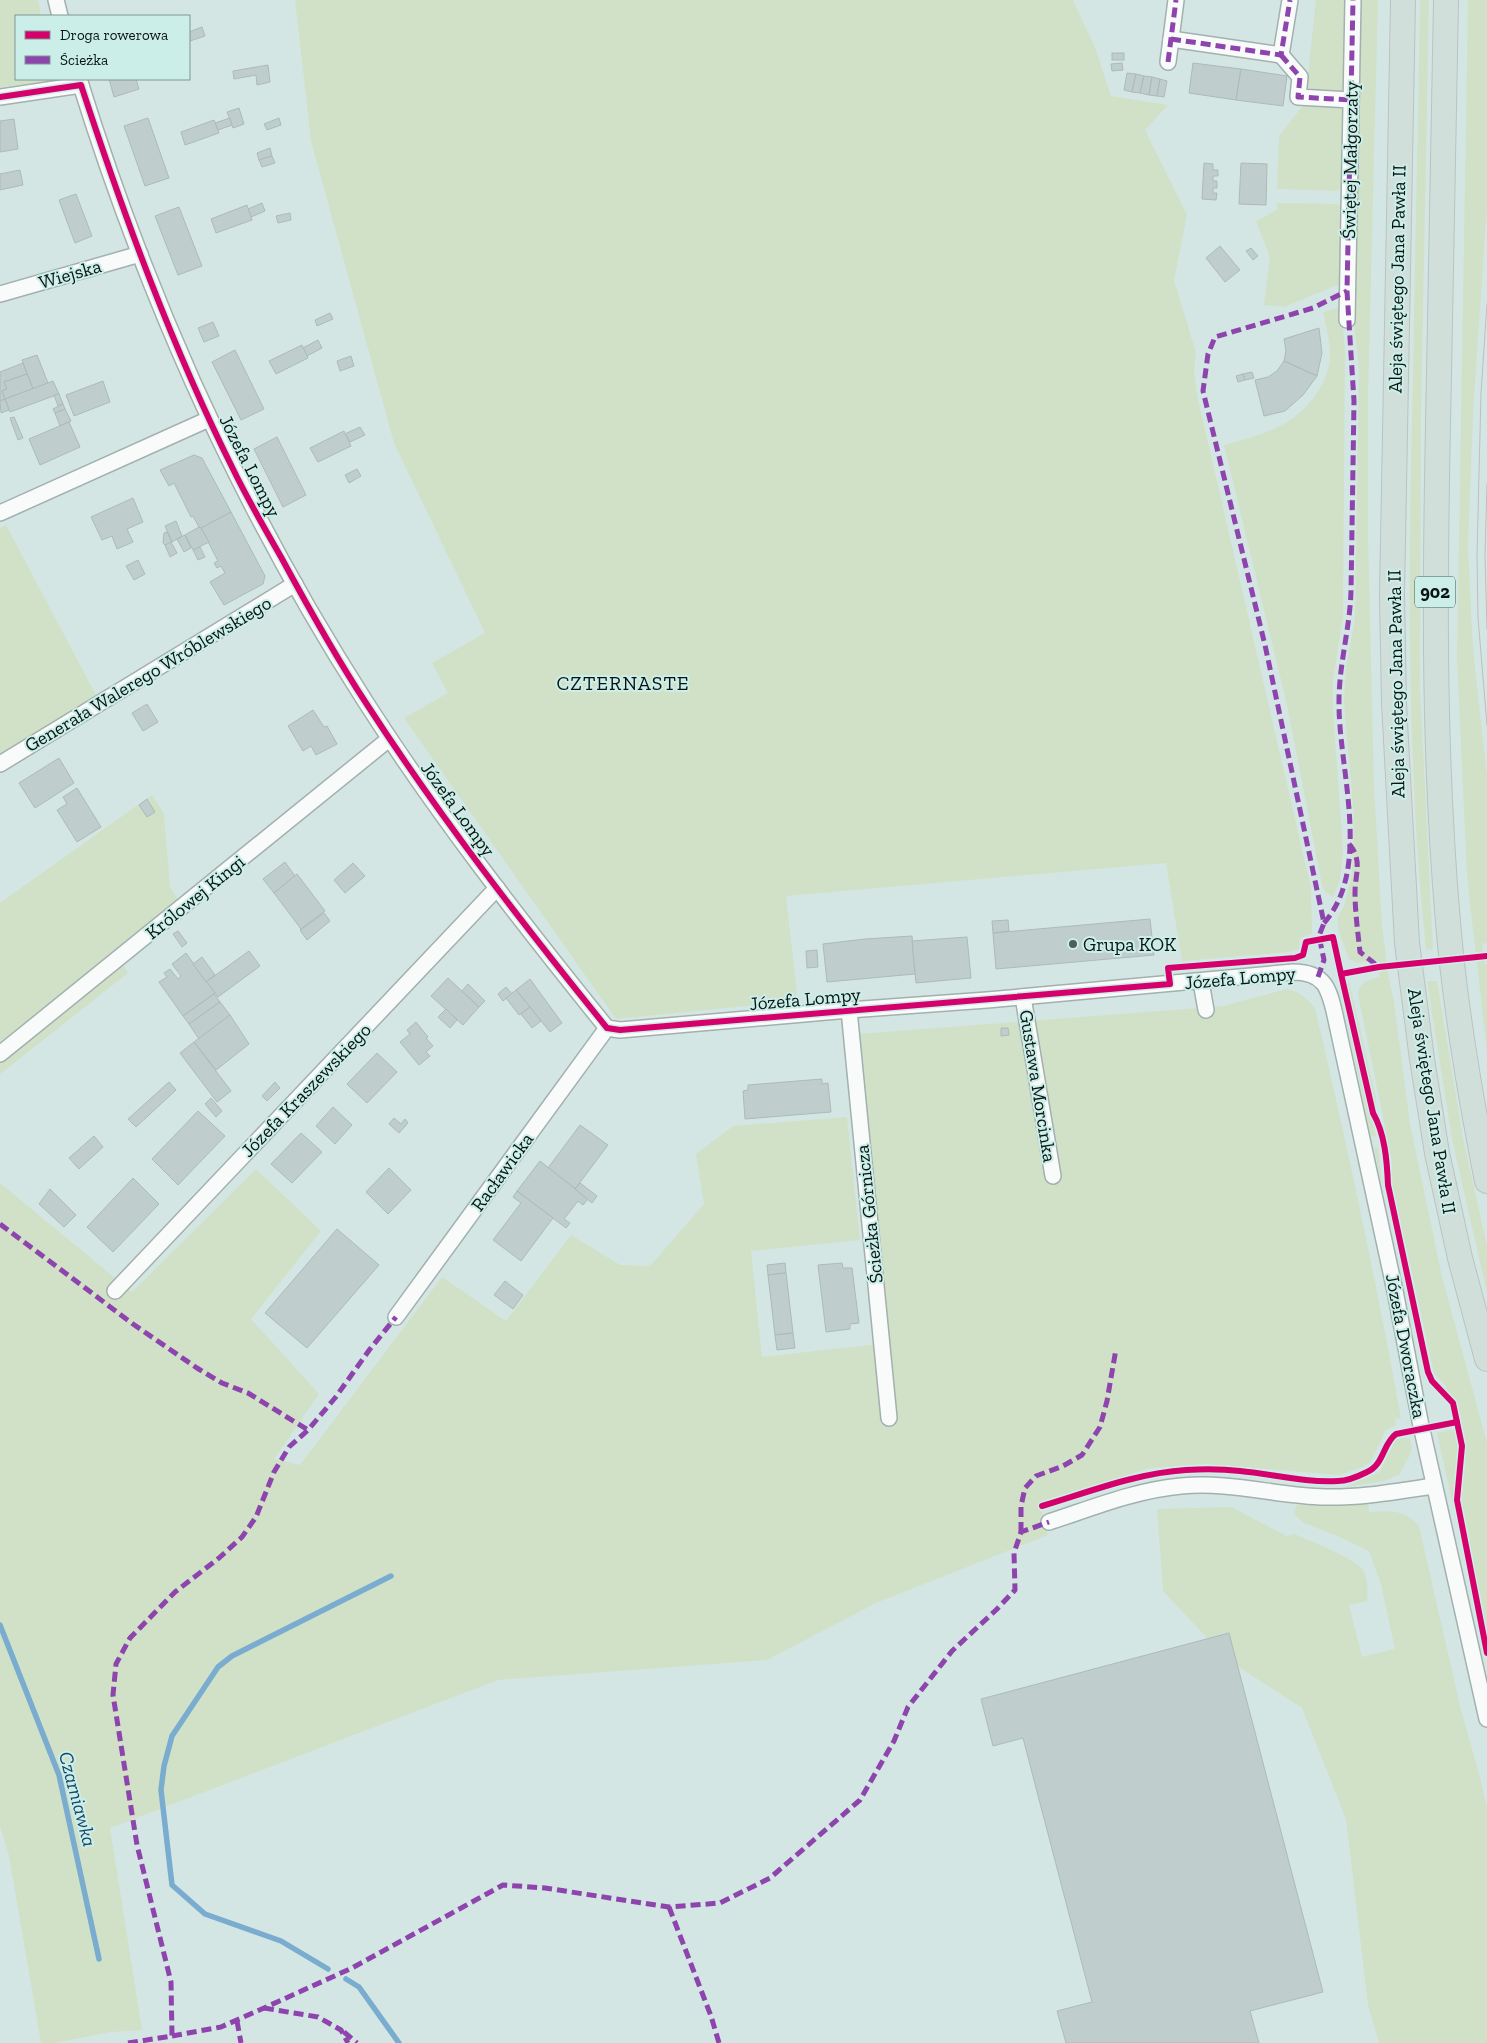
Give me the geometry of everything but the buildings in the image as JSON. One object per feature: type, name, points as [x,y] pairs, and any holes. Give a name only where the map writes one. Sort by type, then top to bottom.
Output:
[{"type":"main road","name":"Aleja świętego Jana Pawła II","points":[[1403,0],[1392,596],[1394,703],[1407,943],[1422,1060],[1437,1153],[1460,1258],[1487,1359]]},
{"type":"main road","name":"Aleja świętego Jana Pawła II","points":[[1446,0],[1435,562],[1438,794],[1448,925],[1462,1036],[1475,1121],[1487,1181]]},
{"type":"street","points":[[56,0],[60,15]]},
{"type":"street","points":[[1168,62],[1176,0]]},
{"type":"street","points":[[1281,55],[1290,0]]},
{"type":"street","name":"Świętej Małgorzaty","points":[[1347,320],[1353,0]]},
{"type":"street","points":[[1171,39],[1281,55],[1300,77],[1298,98],[1351,100]]},
{"type":"street","points":[[0,98],[80,82]]},
{"type":"street","name":"Józefa Lompy","points":[[80,82],[140,254],[185,367],[234,473],[295,584],[338,658],[438,810],[607,1028],[620,1030],[1201,982],[1293,972],[1307,973],[1318,977]]},
{"type":"street","name":"Wiejska","points":[[0,294],[140,254]]},
{"type":"street","points":[[0,513],[209,420]]},
{"type":"street","name":"Generała Walerego Wróblewskiego","points":[[0,764],[295,584]]},
{"type":"street","name":"Królowej Kingi","points":[[0,1054],[390,739]]},
{"type":"street","name":"Józefa Kraszewskiego","points":[[115,1291],[497,888]]},
{"type":"street","name":"Józefa Dworaczka","points":[[1318,977],[1329,993],[1335,1016],[1395,1291],[1434,1486],[1487,1718]]},
{"type":"street","points":[[1201,982],[1206,1010]]},
{"type":"street","name":"Gustawa Morcinka","points":[[1023,997],[1052,1176]]},
{"type":"street","name":"Ścieżka Górnicza","points":[[849,1010],[889,1418]]},
{"type":"street","name":"Racławicka","points":[[396,1316],[607,1028]]},
{"type":"street","points":[[1049,1522],[1156,1489],[1183,1486],[1217,1485],[1325,1497],[1373,1495],[1434,1486]]},
{"type":"green space","points":[[0,0],[38,0],[41,15],[15,15],[15,80],[56,80],[0,87]]},
{"type":"green space","points":[[295,0],[1073,0],[1096,50],[1111,96],[1168,105],[1145,130],[1187,215],[1174,280],[1196,353],[1194,370],[1197,395],[1311,888],[1312,933],[1300,938],[1299,949],[1289,952],[1182,961],[1166,863],[786,896],[798,1001],[616,1019],[404,718],[448,693],[432,663],[485,633],[394,443],[311,141]]},
{"type":"green space","points":[[1316,0],[1345,0],[1344,90],[1338,95],[1306,94]]},
{"type":"green space","points":[[1359,0],[1378,0],[1368,397],[1368,535],[1374,786],[1382,925],[1410,1124],[1442,1277],[1487,1443],[1487,1630],[1461,1504],[1466,1450],[1455,1399],[1445,1390],[1447,1387],[1434,1373],[1392,1183],[1392,1162],[1358,994],[1363,984],[1380,977],[1378,960],[1358,963],[1349,959],[1339,932],[1337,918],[1344,906],[1352,874],[1354,818],[1344,702],[1346,668],[1355,619],[1359,368],[1354,320]]},
{"type":"green space","points":[[1420,0],[1429,0],[1421,417],[1420,686],[1433,949],[1426,950],[1415,806],[1410,661],[1411,445]]},
{"type":"green space","points":[[1468,0],[1487,0],[1487,205],[1473,414],[1468,547],[1473,649],[1487,776],[1487,944],[1482,943],[1485,964],[1487,964],[1487,1052],[1467,877],[1457,657]]},
{"type":"green space","points":[[1305,103],[1339,106],[1343,110],[1342,186],[1338,191],[1277,189],[1279,136]]},
{"type":"green space","points":[[1277,203],[1337,204],[1342,207],[1340,284],[1284,307],[1264,305],[1270,257],[1256,221],[1277,210]]},
{"type":"green space","points":[[1341,307],[1345,350],[1343,616],[1333,680],[1333,710],[1343,851],[1340,880],[1333,897],[1325,892],[1322,885],[1287,705],[1224,445],[1264,433],[1277,427],[1300,413],[1309,403],[1323,382],[1329,364],[1328,334],[1323,312]]},
{"type":"green space","points":[[6,525],[98,699],[0,755],[0,528]]},
{"type":"green space","points":[[152,795],[164,814],[170,887],[179,901],[114,952],[128,973],[0,1074],[0,903]]},
{"type":"green space","points":[[1349,981],[1376,1098],[1376,1110],[1346,982]]},
{"type":"green space","points":[[1427,981],[1437,981],[1463,1138],[1487,1246],[1487,1293],[1452,1139]]},
{"type":"green space","points":[[1340,983],[1376,1136],[1371,1137]]},
{"type":"green space","points":[[1287,989],[1303,996],[1315,1008],[1361,1212],[1401,1418],[1395,1419],[1396,1425],[1386,1430],[1370,1463],[1339,1475],[1205,1464],[1150,1468],[1039,1502],[1048,1535],[876,1603],[767,1660],[498,1680],[110,1828],[142,2030],[111,2032],[54,2043],[41,2043],[9,1856],[0,1826],[0,1183],[132,1292],[256,1169],[321,1231],[251,1319],[319,1394],[274,1459],[300,1465],[442,1277],[506,1321],[571,1235],[620,1265],[650,1266],[704,1204],[696,1154],[733,1126],[847,1117],[860,1240],[751,1251],[762,1357],[887,1343],[858,1034],[1224,1006]]},
{"type":"green space","points":[[1378,1147],[1382,1186],[1374,1148]]},
{"type":"green space","points":[[1454,1431],[1459,1449],[1454,1510],[1437,1433]]},
{"type":"green space","points":[[1396,1439],[1410,1439],[1412,1446],[1410,1455],[1399,1475],[1384,1481],[1345,1487],[1380,1472]]},
{"type":"green space","points":[[1368,1503],[1369,1512],[1397,1512],[1408,1516],[1419,1526],[1461,1710],[1487,1808],[1487,2043],[1379,2043],[1368,2005],[1346,1819],[1302,1708],[1228,1660],[1163,1591],[1157,1509],[1231,1507],[1287,1536],[1294,1534],[1331,1550],[1358,1565],[1363,1570],[1366,1578],[1367,1601],[1349,1605],[1362,1657],[1395,1649],[1381,1584],[1369,1551],[1302,1522],[1294,1514],[1297,1505],[1336,1506]]},
{"type":"waterway","points":[[328,1969],[281,1941],[205,1914],[172,1885],[161,1790],[164,1766],[172,1736],[218,1667],[232,1656],[391,1576]]},
{"type":"waterway","name":"Czarniawka","points":[[0,1625],[59,1775],[99,1959]]},
{"type":"waterway","points":[[346,1979],[359,1987],[399,2043]]},
{"type":"tram line","points":[[1487,304],[1481,393],[1477,556],[1478,618],[1487,725]]},
{"type":"tram line","points":[[1487,484],[1485,556],[1487,629]]},
{"type":"marked path","points":[[1168,62],[1176,0]]},
{"type":"marked path","points":[[1171,39],[1281,55],[1290,0]]},
{"type":"marked path","points":[[1324,923],[1339,900],[1347,874],[1350,846],[1350,816],[1340,727],[1339,687],[1351,591],[1354,401],[1347,291],[1353,0]]},
{"type":"marked path","points":[[1281,55],[1300,77],[1298,97],[1351,100]]},
{"type":"marked path","points":[[1318,977],[1324,960],[1319,936],[1324,923],[1265,645],[1203,391],[1208,354],[1215,337],[1313,308],[1347,291]]},
{"type":"marked path","points":[[1349,844],[1356,856],[1357,862],[1355,900],[1360,952],[1379,967]]},
{"type":"marked path","points":[[0,1224],[133,1324],[197,1368],[222,1383],[248,1393],[308,1430]]},
{"type":"marked path","points":[[128,2043],[172,2036],[171,1982],[137,1845],[113,1695],[116,1664],[130,1638],[175,1592],[219,1558],[242,1537],[256,1517],[274,1472],[289,1447],[308,1430],[335,1398],[370,1349],[396,1317]]},
{"type":"marked path","points":[[1021,1532],[1021,1506],[1025,1488],[1036,1476],[1063,1466],[1082,1455],[1100,1427],[1107,1401],[1116,1349]]},
{"type":"marked path","points":[[172,2036],[221,2027],[352,1968],[503,1885],[545,1888],[669,1907],[720,1903],[770,1878],[860,1800],[894,1741],[908,1707],[952,1651],[1015,1590],[1014,1553],[1021,1532],[1049,1522]]},
{"type":"marked path","points":[[669,1907],[711,2016],[719,2043]]},
{"type":"marked path","points":[[264,2008],[318,2017],[341,2030],[348,2043]]},
{"type":"marked path","points":[[237,2021],[241,2043]]},
{"type":"marked path","points":[[344,2032],[357,2043]]},
{"type":"cycle path","points":[[0,97],[81,85],[150,281],[190,377],[239,482],[312,613],[355,685],[422,787],[513,909],[607,1028],[620,1030],[1170,984],[1168,968],[1295,958],[1303,955],[1306,942],[1333,937],[1341,974],[1379,967],[1487,956]]},
{"type":"cycle path","points":[[1341,974],[1373,1113],[1383,1139],[1388,1185],[1428,1372],[1432,1381],[1453,1403],[1462,1446],[1457,1500],[1487,1653]]},
{"type":"cycle path","points":[[1042,1506],[1131,1479],[1186,1470],[1206,1469],[1252,1472],[1313,1481],[1346,1480],[1373,1469],[1388,1443],[1396,1434],[1457,1422]]},
{"type":"place","name":"Grupa KOK","points":[[1073,944]]},
{"type":"district","name":"CZTERNASTE","points":[[623,683]]}]
